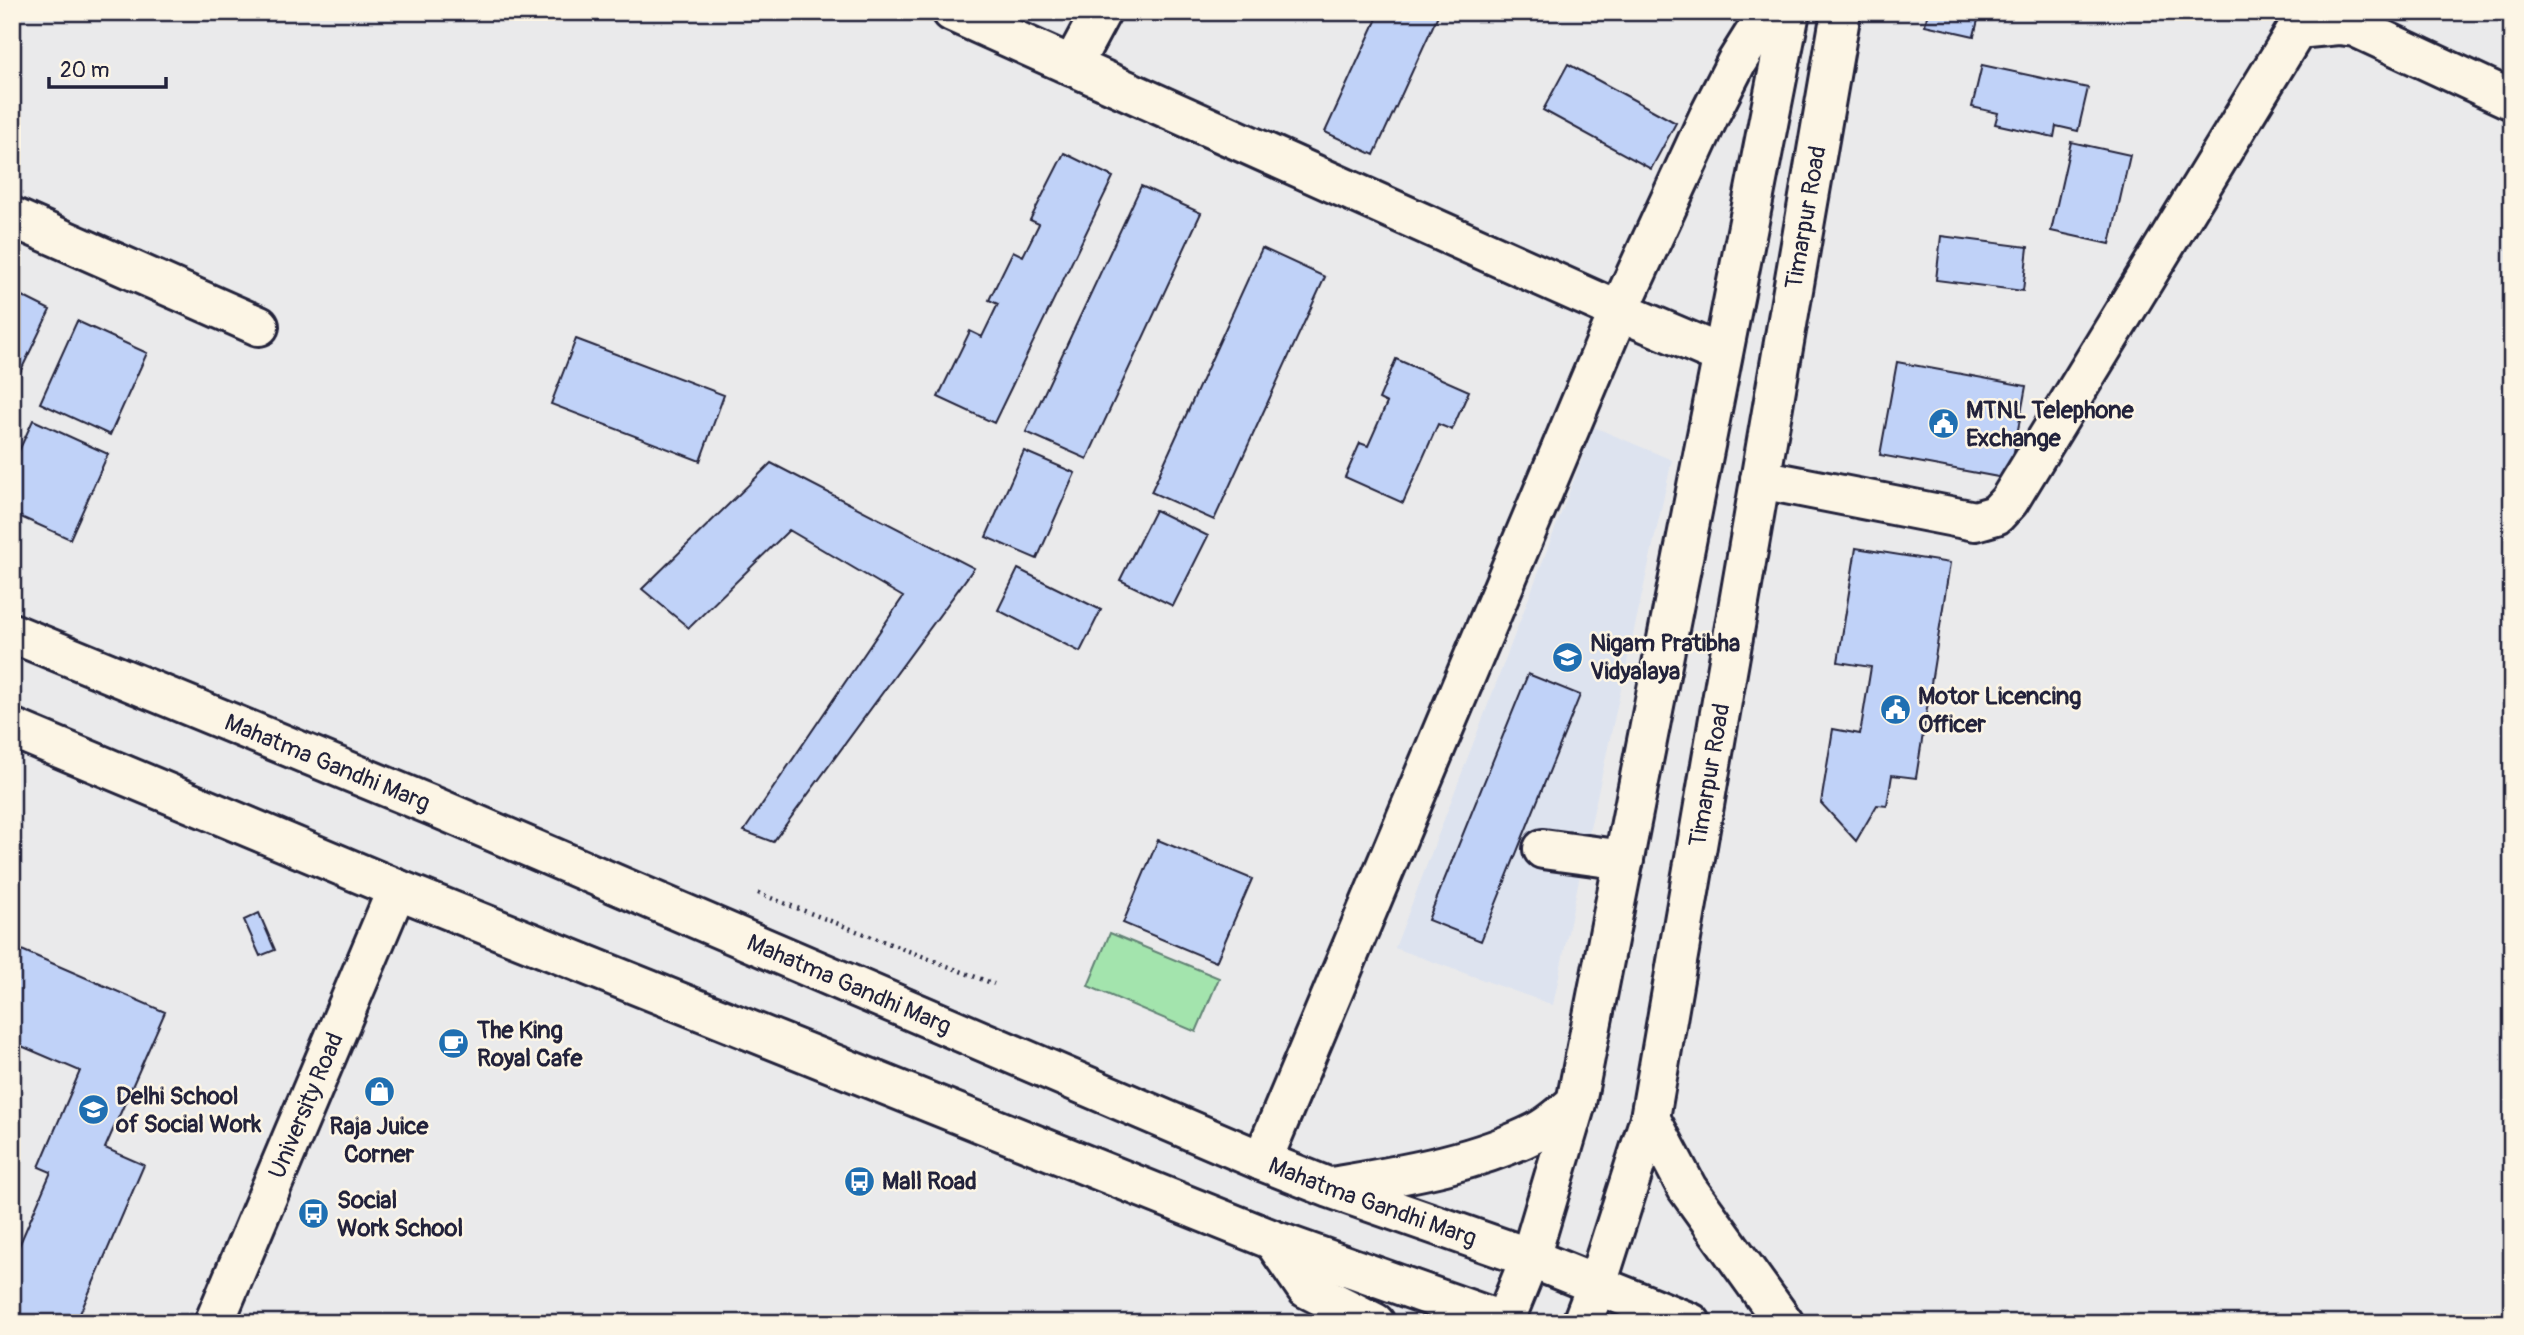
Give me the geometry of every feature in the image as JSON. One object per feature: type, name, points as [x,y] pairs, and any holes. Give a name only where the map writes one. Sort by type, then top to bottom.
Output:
[{"type":"street","points":[[952,12],[1619,312],[1722,355]]},
{"type":"street","points":[[1072,66],[1101,12]]},
{"type":"street","points":[[1262,1161],[1619,312],[1709,116],[1736,64],[1768,12]]},
{"type":"street","points":[[12,728],[397,889],[1273,1240],[1505,1322],[1530,1258],[1576,1103],[1790,12]]},
{"type":"street","name":"Timarpur Road","points":[[1582,1323],[1650,1118],[1841,12]]},
{"type":"street","points":[[1760,479],[1975,521],[1996,515],[2009,501],[2297,29],[2338,25],[2355,27],[2512,100]]},
{"type":"street","points":[[12,217],[258,326]]},
{"type":"street","name":"Mahatma Gandhi Marg","points":[[12,633],[433,806],[1262,1161],[1330,1188],[1530,1258],[1691,1323]]},
{"type":"street","points":[[1543,849],[1623,860]]},
{"type":"street","name":"University Road","points":[[214,1323],[397,889]]},
{"type":"street","points":[[1330,1188],[1441,1166],[1485,1154],[1539,1131],[1576,1103]]},
{"type":"street","points":[[1650,1118],[1687,1188],[1784,1323]]},
{"type":"street","points":[[1273,1240],[1306,1288],[1375,1323]]},
{"type":"path","points":[[758,893],[994,984]]},
{"type":"shaded area","name":"Nigam Pratibha Vidyalaya","points":[[1594,427],[1672,460],[1553,1005],[1395,948]]},
{"type":"green space","points":[[1110,933],[1219,978],[1196,1032],[1088,986]]},
{"type":"building","points":[[1380,12],[1432,12],[1438,15],[1374,155],[1325,132]]},
{"type":"building","points":[[1928,12],[1980,12],[1974,36],[1925,25]]},
{"type":"building","points":[[1568,64],[1676,123],[1651,169],[1543,110]]},
{"type":"building","points":[[1982,65],[2088,88],[2078,131],[2056,126],[2054,137],[1995,124],[1998,113],[1972,107]]},
{"type":"building","points":[[2071,142],[2130,155],[2110,244],[2051,231]]},
{"type":"building","points":[[1064,153],[1113,177],[994,423],[938,397],[970,331],[982,337],[998,304],[989,300],[1013,251],[1023,256],[1039,224],[1030,220]]},
{"type":"building","points":[[1141,186],[1201,213],[1087,459],[1026,432]]},
{"type":"building","points":[[1941,236],[2028,247],[2023,291],[1936,280]]},
{"type":"building","points":[[1262,248],[1325,277],[1214,520],[1151,492]]},
{"type":"building","points":[[12,291],[50,310],[12,389]]},
{"type":"building","points":[[77,321],[147,353],[110,435],[40,403]]},
{"type":"building","points":[[576,339],[724,395],[700,461],[551,404]]},
{"type":"building","points":[[1396,359],[1469,391],[1452,430],[1438,424],[1403,503],[1345,477],[1360,443],[1368,446],[1387,403],[1379,399]]},
{"type":"building","points":[[1897,362],[2026,386],[2009,479],[1880,455]]},
{"type":"building","points":[[33,420],[108,454],[70,539],[12,513],[12,466]]},
{"type":"building","points":[[1024,451],[1075,473],[1037,559],[986,537]]},
{"type":"building","points":[[771,463],[974,568],[773,842],[744,831],[903,597],[789,530],[689,628],[642,589]]},
{"type":"building","points":[[1155,510],[1208,536],[1173,606],[1120,580]]},
{"type":"building","points":[[1856,548],[1950,563],[1916,778],[1892,775],[1887,806],[1877,805],[1856,841],[1821,803],[1833,729],[1860,734],[1871,667],[1838,662]]},
{"type":"building","points":[[1018,569],[1101,610],[1080,652],[998,610]]},
{"type":"building","points":[[1528,674],[1580,695],[1481,941],[1428,920]]},
{"type":"building","points":[[1158,840],[1252,879],[1216,962],[1123,923]]},
{"type":"building","points":[[259,913],[275,950],[260,956],[244,920]]},
{"type":"building","name":"Delhi School of Social Work","points":[[17,948],[165,1012],[105,1148],[144,1165],[76,1323],[12,1323],[12,1262],[51,1172],[39,1167],[80,1071],[12,1042],[12,959]]},
{"type":"place","name":"MTNL Telephone Exchange","points":[[1943,424]]},
{"type":"place","name":"Nigam Pratibha Vidyalaya","points":[[1567,657]]},
{"type":"place","name":"Motor Licencing Officer","points":[[1895,710]]},
{"type":"place","name":"The King Royal Cafe","points":[[454,1044]]},
{"type":"place","name":"Raja Juice Corner","points":[[379,1092]]},
{"type":"place","name":"Delhi School of Social Work","points":[[93,1110]]},
{"type":"place","name":"Mall Road","points":[[859,1181]]},
{"type":"place","name":"Social Work School","points":[[314,1214]]}]
